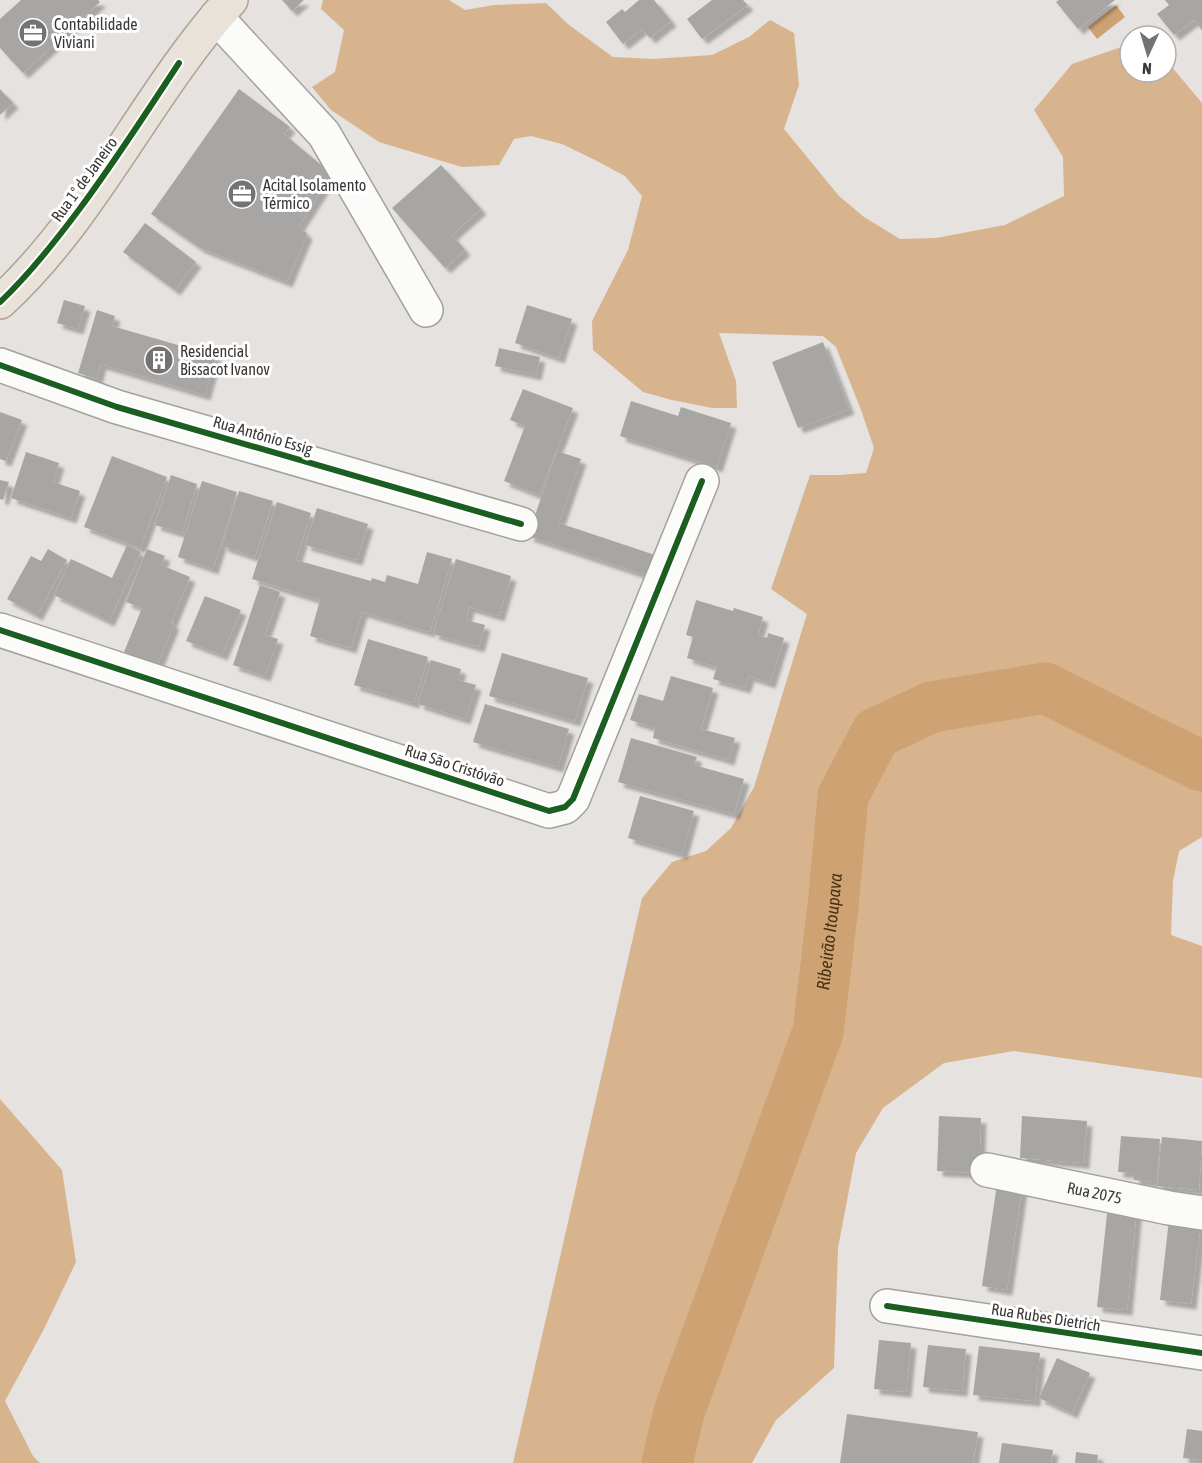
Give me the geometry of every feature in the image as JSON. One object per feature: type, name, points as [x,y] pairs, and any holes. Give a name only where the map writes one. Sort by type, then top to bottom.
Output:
[{"type":"main road","name":"Rua 1º de Janeiro","points":[[0,302],[20,284],[64,230],[105,175],[179,63],[223,8]]},
{"type":"street","points":[[223,8],[324,134],[426,310]]},
{"type":"street","name":"Rua Antônio Essig","points":[[0,365],[117,407],[521,524]]},
{"type":"street","name":"Rua São Cristóvão","points":[[0,630],[549,811],[565,807],[573,799],[702,481]]},
{"type":"street","name":"Rua 2075","points":[[987,1170],[1202,1213]]},
{"type":"street","name":"Rua Rubes Dietrich","points":[[887,1306],[1202,1353]]},
{"type":"shaded area","points":[[323,0],[449,0],[465,10],[494,5],[546,3],[569,25],[613,57],[653,59],[712,55],[749,37],[770,20],[794,33],[799,85],[784,129],[839,196],[864,217],[900,239],[936,238],[1005,225],[1064,196],[1063,157],[1034,110],[1072,64],[1118,48],[1118,84],[1178,84],[1178,74],[1202,103],[1202,837],[1179,851],[1173,881],[1171,935],[1202,946],[1202,1078],[1014,1051],[944,1063],[883,1108],[856,1153],[838,1248],[834,1368],[776,1420],[752,1463],[513,1463],[642,898],[672,862],[706,851],[731,828],[754,787],[807,614],[771,589],[810,475],[866,473],[874,448],[836,347],[823,336],[719,333],[736,381],[737,408],[712,408],[643,392],[593,350],[592,321],[628,250],[642,196],[625,176],[562,144],[531,136],[514,139],[499,165],[462,167],[379,142],[331,110],[312,87],[335,72],[344,30],[321,9]]},
{"type":"shaded area","points":[[1116,5],[1125,17],[1097,39],[1088,27]]},
{"type":"shaded area","points":[[0,1099],[62,1170],[76,1262],[44,1329],[5,1401],[33,1456],[40,1463],[0,1463]]},
{"type":"building","name":"Contabilidade Viviani","points":[[21,0],[98,0],[100,2],[23,73],[0,48],[0,19]]},
{"type":"building","points":[[282,0],[304,0],[292,11]]},
{"type":"building","points":[[639,0],[654,0],[671,21],[650,38],[642,29],[623,44],[606,22],[622,9],[625,12]]},
{"type":"building","points":[[712,0],[743,0],[748,5],[702,39],[687,19]]},
{"type":"building","points":[[1059,0],[1115,0],[1078,29],[1056,2]]},
{"type":"building","points":[[1165,0],[1202,0],[1202,30],[1194,20],[1178,32],[1178,24],[1165,24],[1157,14],[1169,5]]},
{"type":"building","points":[[0,89],[13,103],[0,115]]},
{"type":"building","name":"Acital Isolamento Térmico","points":[[239,89],[290,127],[284,134],[332,174],[299,226],[307,234],[287,282],[200,248],[151,214]]},
{"type":"building","points":[[441,165],[481,209],[452,235],[465,250],[445,268],[392,208]]},
{"type":"building","points":[[145,223],[196,262],[175,290],[123,252]]},
{"type":"building","points":[[64,300],[85,306],[78,329],[57,323]]},
{"type":"building","points":[[527,305],[572,319],[559,358],[515,343]]},
{"type":"building","name":"Residencial Bissacot Ivanov","points":[[97,310],[115,316],[112,326],[216,356],[205,395],[101,364],[97,379],[78,373]]},
{"type":"building","points":[[823,342],[849,409],[798,428],[772,362]]},
{"type":"building","points":[[499,348],[540,357],[536,375],[495,366]]},
{"type":"building","points":[[523,389],[573,408],[539,495],[504,481],[525,426],[510,420]]},
{"type":"building","points":[[631,401],[678,416],[681,407],[731,423],[717,467],[620,436]]},
{"type":"building","points":[[0,412],[22,420],[6,461],[0,459]]},
{"type":"building","points":[[557,451],[581,459],[559,523],[658,556],[651,577],[528,536]]},
{"type":"building","points":[[26,452],[59,463],[53,482],[80,491],[71,518],[11,498]]},
{"type":"building","points":[[112,456],[167,477],[140,548],[84,527]]},
{"type":"building","points":[[171,475],[197,484],[182,533],[155,525]]},
{"type":"building","points":[[0,480],[9,482],[3,500],[0,499]]},
{"type":"building","points":[[202,481],[237,492],[213,569],[178,557]]},
{"type":"building","points":[[239,491],[273,501],[255,557],[222,546]]},
{"type":"building","points":[[277,502],[311,513],[296,560],[371,581],[372,578],[385,582],[387,575],[418,584],[427,552],[452,559],[430,632],[362,612],[351,648],[310,636],[320,600],[252,579]]},
{"type":"building","points":[[317,508],[368,524],[357,560],[305,545]]},
{"type":"building","points":[[127,545],[141,552],[109,621],[54,595],[71,559],[112,578]]},
{"type":"building","points":[[48,549],[67,560],[37,615],[7,599],[31,556],[41,561]]},
{"type":"building","points":[[147,549],[165,556],[161,565],[190,577],[157,665],[124,652],[142,608],[126,602]]},
{"type":"building","points":[[456,559],[511,576],[499,616],[469,607],[466,620],[485,625],[479,647],[433,634]]},
{"type":"building","points":[[260,585],[280,592],[265,635],[278,639],[265,676],[233,665]]},
{"type":"building","points":[[205,596],[241,610],[222,655],[186,641]]},
{"type":"building","points":[[696,600],[763,617],[758,635],[767,638],[768,633],[784,638],[770,683],[749,676],[745,688],[713,679],[717,667],[687,658],[693,637],[686,635]]},
{"type":"building","points":[[368,639],[428,657],[414,703],[354,685]]},
{"type":"building","points":[[502,653],[588,678],[575,721],[489,696]]},
{"type":"building","points":[[431,660],[461,669],[458,680],[476,685],[465,719],[418,704]]},
{"type":"building","points":[[671,676],[713,688],[701,729],[735,738],[729,760],[653,738],[655,728],[630,720],[639,694],[663,701]]},
{"type":"building","points":[[485,704],[569,729],[558,767],[473,742]]},
{"type":"building","points":[[631,738],[697,757],[694,765],[744,779],[734,814],[618,782]]},
{"type":"building","points":[[640,796],[694,811],[682,854],[628,838]]},
{"type":"building","points":[[939,1116],[981,1118],[979,1173],[937,1171]]},
{"type":"building","points":[[1022,1116],[1087,1121],[1084,1163],[1020,1158]]},
{"type":"building","points":[[1121,1136],[1160,1139],[1157,1182],[1134,1180],[1134,1173],[1118,1172]]},
{"type":"building","points":[[1162,1137],[1202,1141],[1199,1190],[1157,1186]]},
{"type":"building","points":[[997,1184],[1022,1188],[1007,1290],[982,1286]]},
{"type":"building","points":[[1108,1205],[1137,1208],[1127,1310],[1097,1307]]},
{"type":"building","points":[[1169,1219],[1201,1222],[1191,1304],[1160,1300]]},
{"type":"building","points":[[879,1340],[911,1343],[906,1392],[874,1389]]},
{"type":"building","points":[[928,1345],[966,1349],[962,1391],[923,1387]]},
{"type":"building","points":[[979,1346],[1040,1353],[1035,1401],[973,1395]]},
{"type":"building","points":[[1057,1358],[1090,1373],[1072,1413],[1039,1398]]},
{"type":"building","points":[[847,1414],[978,1432],[973,1463],[840,1463]]},
{"type":"building","points":[[1187,1429],[1202,1431],[1202,1460],[1183,1458]]},
{"type":"building","points":[[1002,1443],[1053,1450],[1051,1463],[999,1463]]},
{"type":"building","points":[[1076,1452],[1098,1455],[1097,1463],[1075,1463]]},
{"type":"waterway","name":"Ribeirão Itoupava","points":[[667,1463],[679,1412],[818,1032],[843,796],[876,733],[932,707],[1045,688],[1202,766]]},
{"type":"cycle path","points":[[0,302],[41,258],[78,211],[179,63]]},
{"type":"cycle path","points":[[0,365],[117,407],[521,524]]},
{"type":"cycle path","points":[[0,630],[549,811],[565,807],[573,799],[702,481]]},
{"type":"cycle path","points":[[887,1306],[1202,1353]]},
{"type":"place","name":"Contabilidade Viviani","points":[[33,33]]},
{"type":"place","name":"Acital Isolamento Térmico","points":[[242,194]]},
{"type":"place","name":"Residencial Bissacot Ivanov","points":[[159,360]]}]
